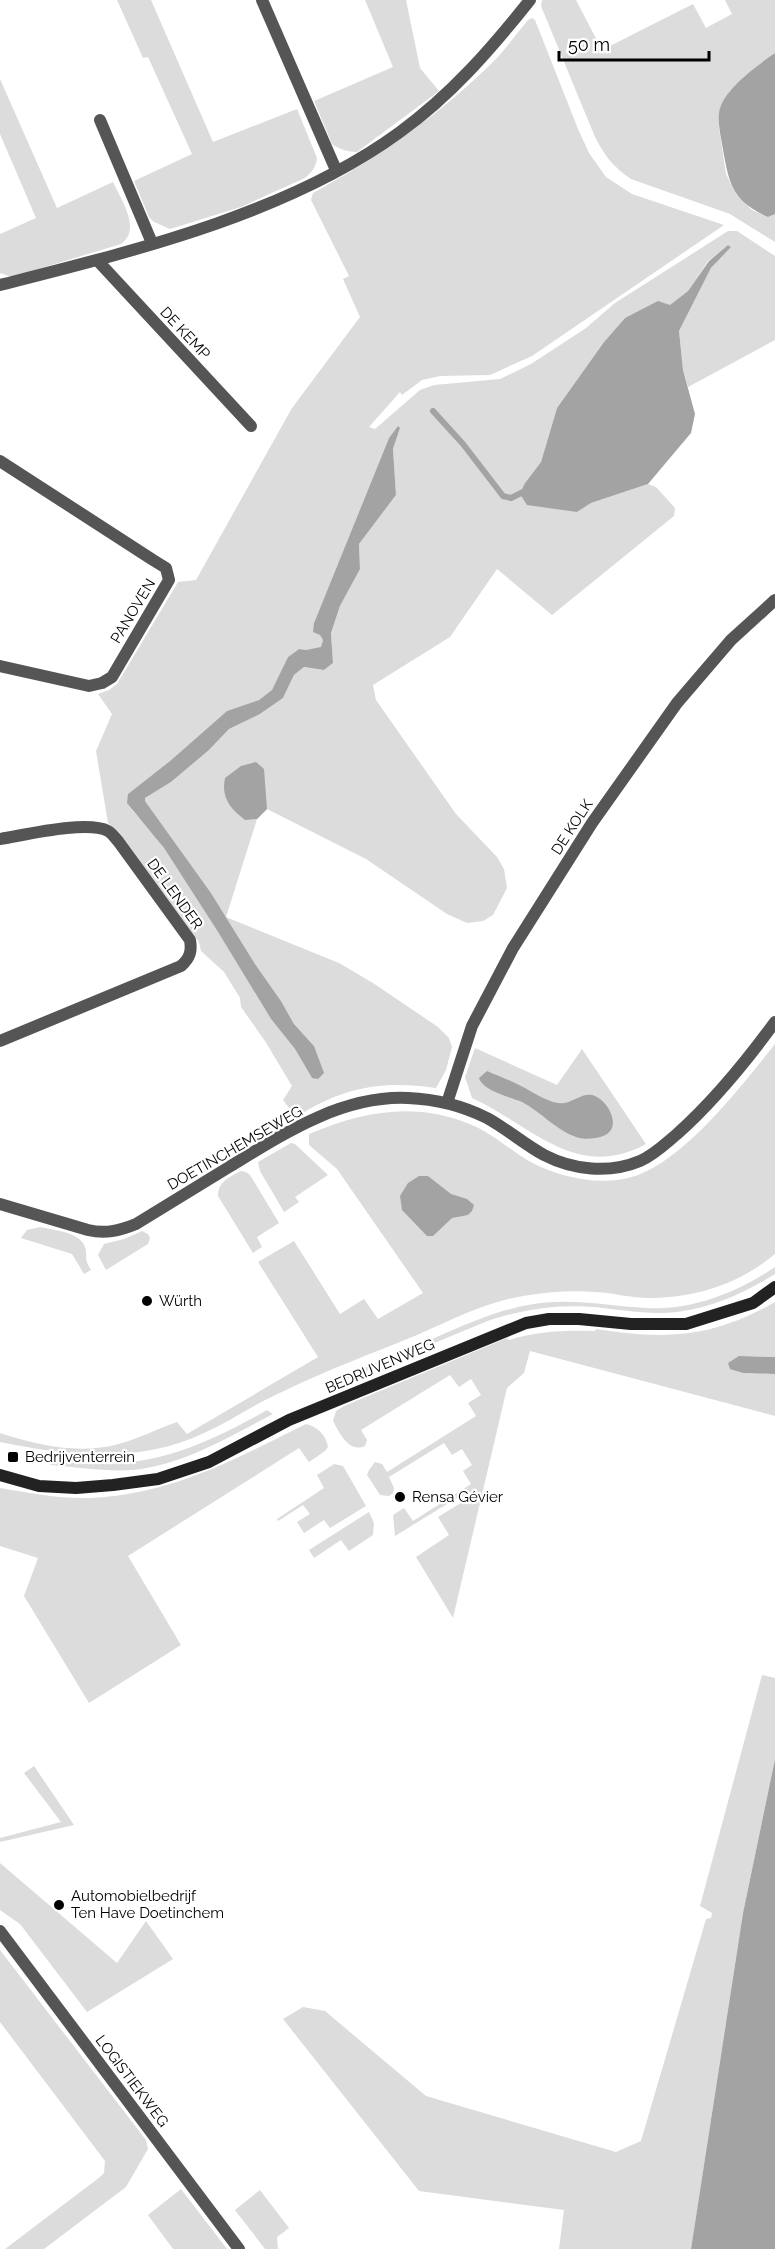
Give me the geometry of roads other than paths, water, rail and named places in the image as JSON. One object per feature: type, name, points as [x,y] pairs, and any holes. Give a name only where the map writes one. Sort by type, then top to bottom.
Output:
[{"type":"main road","name":"BEDRIJVENWEG","points":[[0,1475],[39,1486],[76,1488],[158,1479],[209,1462],[289,1420],[526,1323],[549,1319],[579,1319],[631,1324],[686,1324],[753,1303],[775,1287]]},
{"type":"street","points":[[262,0],[336,170]]},
{"type":"street","points":[[0,285],[97,260],[250,213],[356,161],[400,132],[441,99],[492,48],[530,0]]},
{"type":"street","points":[[100,120],[152,243]]},
{"type":"street","name":"DE KEMP","points":[[97,260],[251,426]]},
{"type":"street","name":"PANOVEN","points":[[0,461],[166,568],[169,580],[112,677],[102,683],[89,686],[0,666]]},
{"type":"street","name":"DE KOLK","points":[[447,1104],[472,1026],[513,948],[592,823],[677,703],[732,640],[775,600]]},
{"type":"street","name":"DE LENDER","points":[[0,839],[72,828],[91,827],[108,831],[118,841],[190,940],[192,948],[187,961],[181,966],[0,1041]]},
{"type":"street","name":"DOETINCHEMSEWEG","points":[[0,1204],[88,1230],[101,1233],[113,1232],[136,1224],[289,1131],[319,1117],[382,1099],[408,1098],[447,1104],[486,1118],[543,1155],[561,1163],[594,1169],[626,1166],[641,1161],[656,1152],[696,1117],[743,1066],[775,1022]]},
{"type":"street","name":"LOGISTIEKWEG","points":[[0,1930],[239,2249]]},
{"type":"waterway","points":[[433,411],[463,444],[503,496],[511,498],[525,491]]},
{"type":"place","name":"Würth","points":[[147,1301]]},
{"type":"place","name":"Bedrijventerrein","points":[[13,1457]]},
{"type":"place","name":"Rensa Gévier","points":[[400,1497]]},
{"type":"place","name":"Automobielbedrijf Ten Have Doetinchem","points":[[59,1905]]}]
